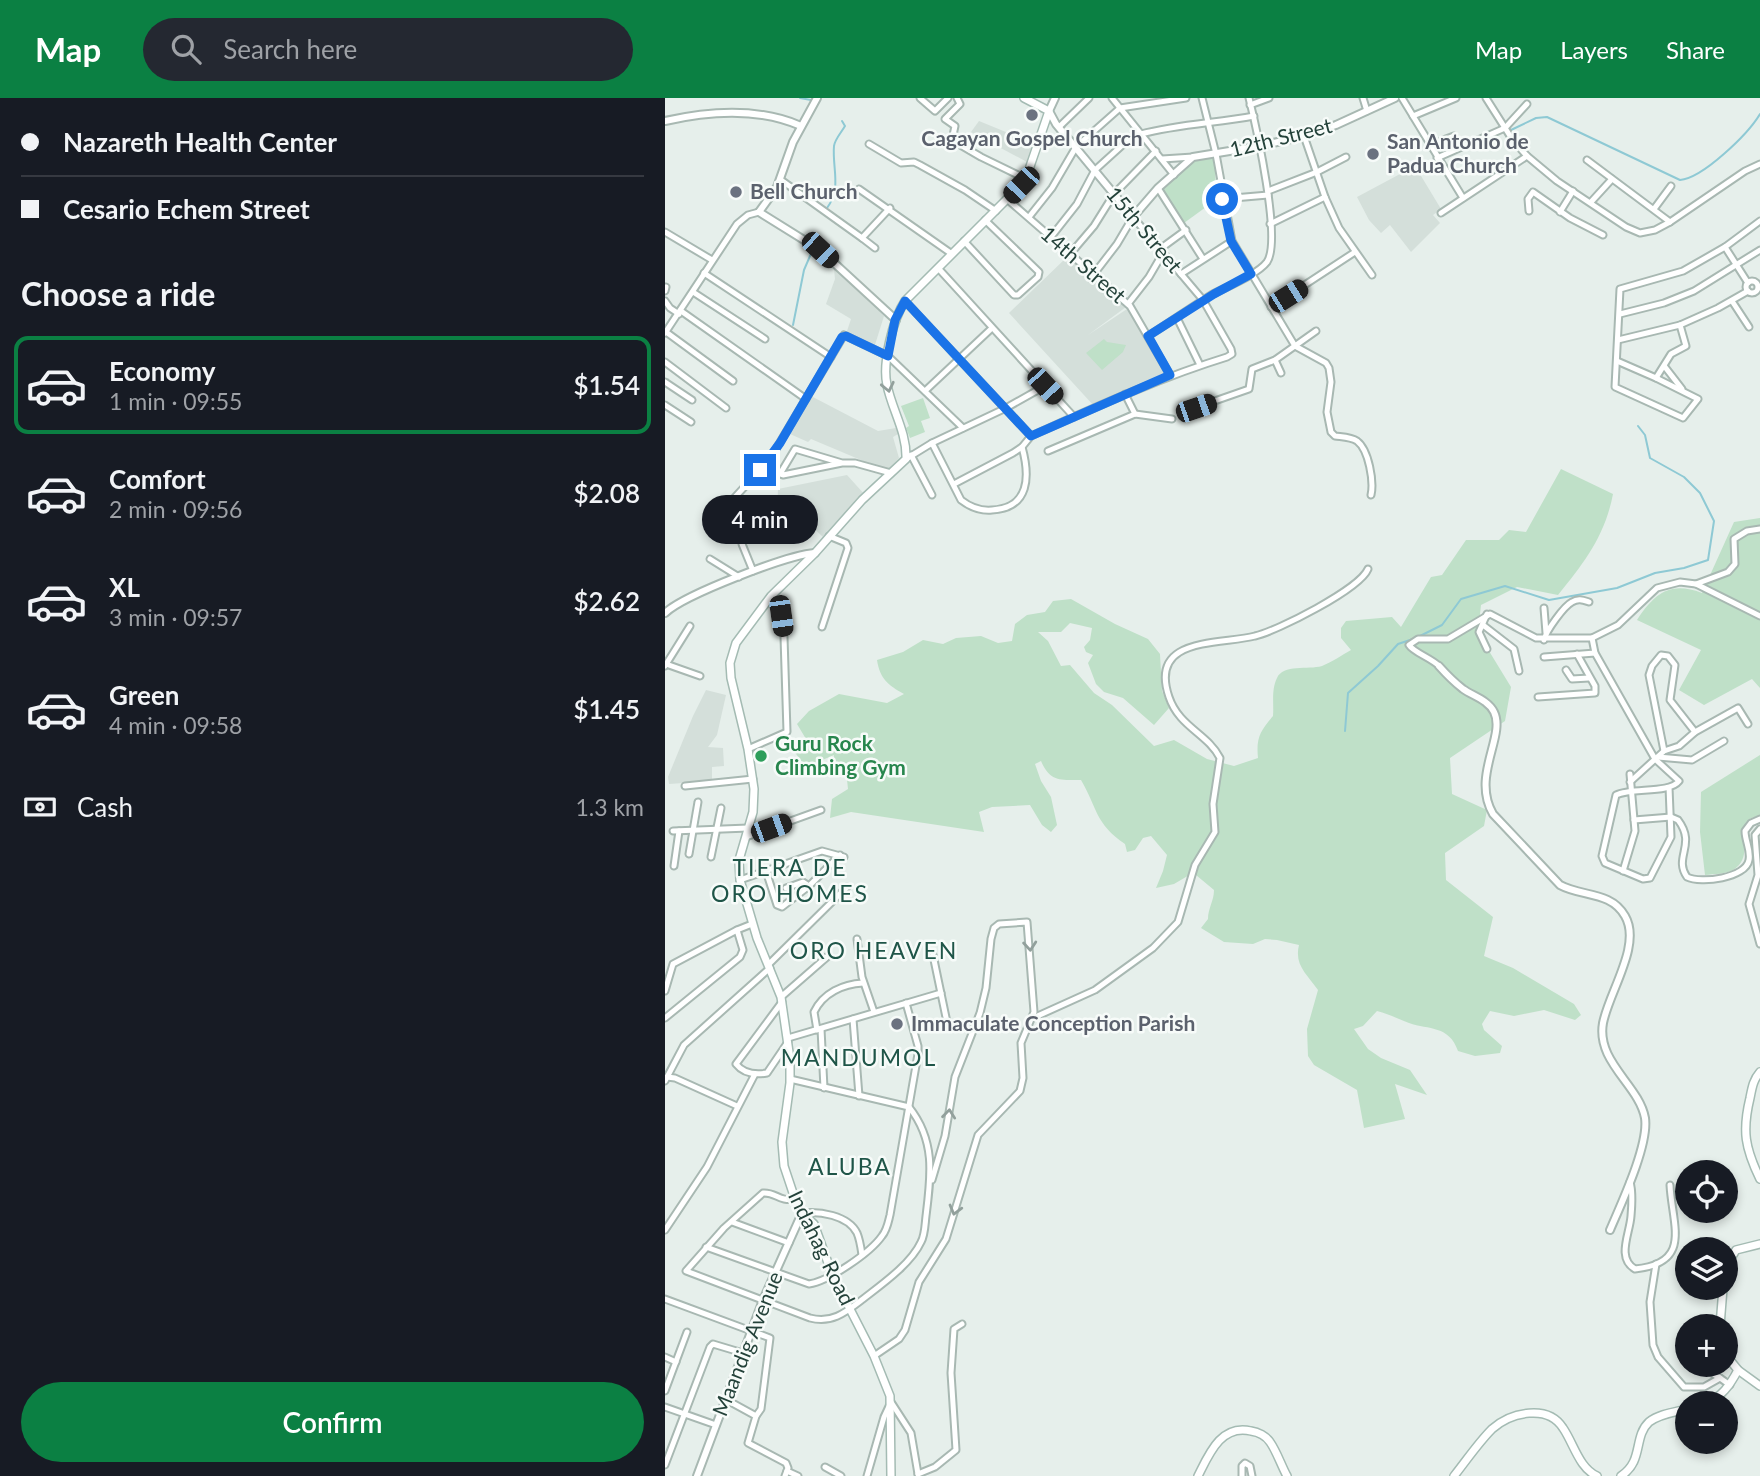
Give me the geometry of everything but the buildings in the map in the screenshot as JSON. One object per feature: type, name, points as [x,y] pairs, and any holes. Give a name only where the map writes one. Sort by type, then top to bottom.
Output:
[{"type":"main road","points":[[909,457],[887,387],[888,356],[895,320],[905,301],[1026,179],[1049,111],[1024,98]]},
{"type":"main road","name":"Indahag Road","points":[[891,1476],[891,1402],[874,1356],[832,1275],[814,1224],[801,1213],[782,1154],[790,1079],[788,1040],[781,999],[752,923],[740,880],[739,860],[754,805],[753,779],[730,663],[736,643],[770,598],[909,457]]},
{"type":"main road","points":[[1760,1072],[1754,1080],[1744,1128],[1748,1149],[1760,1179]]},
{"type":"main road","points":[[1738,1250],[1760,1244]]},
{"type":"main road","points":[[1738,1370],[1760,1386]]},
{"type":"main road","points":[[1724,1391],[1734,1377]]},
{"type":"main road","points":[[1454,1476],[1493,1429],[1507,1420],[1538,1412],[1550,1415],[1559,1422],[1584,1466],[1597,1476]]},
{"type":"main road","points":[[1621,1476],[1635,1462],[1642,1433],[1649,1422],[1675,1412]]},
{"type":"main road","points":[[1198,1476],[1224,1435],[1241,1430],[1256,1432],[1270,1442],[1287,1476]]},
{"type":"street","points":[[733,381],[665,333],[737,224],[748,215],[759,212],[774,193],[781,180],[789,150],[817,98]]},
{"type":"street","points":[[921,98],[935,111],[948,98]]},
{"type":"street","points":[[957,98],[960,104],[945,119],[955,126],[952,138],[954,142],[1026,179]]},
{"type":"street","points":[[1049,111],[1055,98]]},
{"type":"street","points":[[1059,127],[1089,98]]},
{"type":"street","points":[[1111,98],[1174,175]]},
{"type":"street","points":[[1029,217],[1052,188],[1076,147],[1120,107],[1186,98]]},
{"type":"street","points":[[1202,98],[1216,153],[1231,241],[1295,346],[1326,363],[1329,368],[1331,382],[1327,412],[1331,432],[1335,436],[1355,440],[1361,446],[1372,484],[1371,495]]},
{"type":"street","points":[[1148,336],[1203,300],[1251,274],[1268,259],[1268,193],[1250,101],[1269,98]]},
{"type":"street","points":[[1363,98],[1367,111]]},
{"type":"street","name":"12th Street","points":[[1162,159],[1193,157],[1304,136],[1395,98]]},
{"type":"street","points":[[1402,98],[1463,198]]},
{"type":"street","points":[[1413,116],[1456,98]]},
{"type":"street","points":[[1486,98],[1527,156],[1573,191],[1626,227],[1640,233],[1655,230],[1670,222],[1745,171],[1760,164]]},
{"type":"street","points":[[1437,158],[1505,128],[1527,104]]},
{"type":"street","name":"15th Street","points":[[1049,111],[1059,127],[1203,300],[1232,354],[1201,365]]},
{"type":"street","points":[[665,121],[711,114],[747,113],[775,117],[801,126]]},
{"type":"street","points":[[1051,237],[1077,204],[1095,170],[1140,132],[1254,116]]},
{"type":"street","points":[[1304,136],[1339,228],[1372,275]]},
{"type":"street","points":[[1430,145],[1454,136]]},
{"type":"street","points":[[869,144],[895,160],[906,164],[916,163],[996,211]]},
{"type":"street","points":[[1071,253],[1094,226],[1114,194],[1156,151]]},
{"type":"street","points":[[1441,213],[1527,156]]},
{"type":"street","points":[[1094,274],[1133,217],[1158,188],[1193,157]]},
{"type":"street","points":[[1222,199],[1268,193],[1346,157]]},
{"type":"street","points":[[1587,160],[1670,222]]},
{"type":"street","points":[[1591,202],[1612,179]]},
{"type":"street","points":[[781,180],[875,248]]},
{"type":"street","points":[[1654,209],[1671,186]]},
{"type":"street","points":[[1158,188],[1203,259]]},
{"type":"street","points":[[859,189],[890,208],[952,254]]},
{"type":"street","points":[[1560,212],[1573,191]]},
{"type":"street","points":[[1528,211],[1527,201],[1533,192],[1560,212],[1603,235]]},
{"type":"street","points":[[1270,224],[1325,197]]},
{"type":"street","name":"14th Street","points":[[1007,199],[1128,304],[1170,375]]},
{"type":"street","points":[[862,238],[890,208]]},
{"type":"street","points":[[759,212],[820,250],[895,320]]},
{"type":"street","points":[[964,241],[1014,295],[1028,287],[1038,277],[1039,272],[985,220]]},
{"type":"street","points":[[1617,361],[1698,399],[1680,419],[1616,388],[1617,361],[1618,340],[1622,288],[1683,271],[1725,247],[1760,221]]},
{"type":"street","points":[[1128,304],[1149,278],[1162,251],[1186,230]]},
{"type":"street","points":[[665,232],[712,260]]},
{"type":"street","points":[[1181,274],[1231,241]]},
{"type":"street","points":[[1725,247],[1748,283],[1748,291]]},
{"type":"street","points":[[1620,314],[1683,295],[1760,250]]},
{"type":"street","points":[[1271,307],[1355,253]]},
{"type":"street","points":[[938,268],[1074,417]]},
{"type":"street","points":[[704,272],[831,358]]},
{"type":"street","points":[[1748,283],[1759,283],[1755,292]]},
{"type":"street","points":[[1618,340],[1681,324],[1748,291],[1755,292],[1760,299]]},
{"type":"street","points":[[693,292],[765,339]]},
{"type":"street","points":[[665,301],[670,308],[680,312],[806,399]]},
{"type":"street","points":[[905,301],[1031,436]]},
{"type":"street","points":[[1732,301],[1749,327]]},
{"type":"street","points":[[954,484],[1022,447],[1031,436],[1170,375],[1201,365],[1177,318]]},
{"type":"street","points":[[1656,378],[1671,354],[1686,346],[1681,324]]},
{"type":"street","points":[[925,391],[992,328]]},
{"type":"street","points":[[1186,411],[1249,389],[1252,369],[1275,360],[1316,331]]},
{"type":"street","points":[[726,507],[770,459],[844,335],[888,356],[963,428]]},
{"type":"street","points":[[1275,360],[1281,373]]},
{"type":"street","points":[[665,362],[726,408]]},
{"type":"street","points":[[1665,367],[1686,393]]},
{"type":"street","points":[[665,382],[692,400]]},
{"type":"street","points":[[932,495],[909,457],[1045,386]]},
{"type":"street","points":[[1125,394],[1135,414]]},
{"type":"street","points":[[665,405],[691,422]]},
{"type":"street","points":[[1048,451],[1135,414],[1172,419]]},
{"type":"street","points":[[932,443],[961,500],[969,506],[987,511],[1009,507],[1021,499],[1025,488],[1022,447]]},
{"type":"street","points":[[842,463],[795,449],[780,474],[842,463],[855,463],[891,473]]},
{"type":"street","points":[[1696,584],[1728,572],[1735,564],[1734,539],[1747,531],[1760,529]]},
{"type":"street","points":[[823,627],[848,548],[846,543],[829,536]]},
{"type":"street","points":[[742,544],[753,571]]},
{"type":"street","points":[[665,613],[674,605],[778,561],[815,553]]},
{"type":"street","points":[[710,559],[739,577]]},
{"type":"street","points":[[1033,1018],[1086,996],[1163,939],[1182,916],[1195,865],[1215,832],[1213,804],[1220,758],[1209,744],[1184,722],[1172,705],[1164,679],[1168,665],[1178,654],[1195,644],[1263,634],[1340,595],[1359,581],[1368,569]]},
{"type":"street","points":[[1610,1230],[1630,1181],[1644,1132],[1644,1115],[1607,1053],[1602,1033],[1608,1004],[1628,952],[1629,925],[1619,908],[1611,901],[1602,896],[1574,892],[1560,885],[1493,814],[1487,801],[1485,786],[1495,730],[1495,713],[1488,704],[1454,682],[1426,655],[1409,645],[1418,639],[1448,639],[1487,614],[1496,615],[1527,635],[1592,638],[1618,625],[1657,589],[1675,582],[1696,584],[1760,616]]},
{"type":"street","points":[[748,749],[787,732],[780,612],[770,598]]},
{"type":"street","points":[[1545,636],[1570,603],[1581,600],[1589,602]]},
{"type":"street","points":[[1544,608],[1545,636]]},
{"type":"street","points":[[1487,614],[1479,632],[1487,649]]},
{"type":"street","points":[[1483,625],[1514,649],[1519,671]]},
{"type":"street","points":[[690,626],[666,665],[700,676]]},
{"type":"street","points":[[1592,638],[1595,653],[1657,758],[1678,779],[1678,784],[1669,787],[1618,794],[1602,856],[1605,863],[1643,879],[1650,878],[1669,844],[1672,830],[1669,787]]},
{"type":"street","points":[[1544,657],[1595,653]]},
{"type":"street","points":[[1538,696],[1595,693],[1596,688],[1577,654]]},
{"type":"street","points":[[1664,751],[1649,675],[1661,655],[1668,656],[1675,665],[1670,699],[1695,732]]},
{"type":"street","points":[[1566,670],[1572,679],[1589,678]]},
{"type":"street","points":[[1630,782],[1664,751],[1679,746],[1695,732],[1738,708],[1748,724]]},
{"type":"street","points":[[1657,758],[1694,760],[1724,741]]},
{"type":"street","points":[[1623,871],[1634,840],[1630,774]]},
{"type":"street","points":[[685,786],[753,779]]},
{"type":"street","points":[[689,854],[698,802]]},
{"type":"street","points":[[711,857],[721,808]]},
{"type":"street","points":[[674,866],[676,831],[716,829],[747,833],[821,810]]},
{"type":"street","points":[[1634,820],[1671,817],[1681,823],[1687,835],[1682,867],[1685,875],[1694,880],[1729,876],[1743,870],[1749,859],[1745,831],[1751,823],[1760,819]]},
{"type":"street","points":[[1760,829],[1755,835],[1758,875],[1749,904],[1760,944]]},
{"type":"street","points":[[740,880],[766,870],[822,851],[842,856],[785,905],[779,906],[766,870]]},
{"type":"street","points":[[786,888],[805,881],[809,886]]},
{"type":"street","points":[[666,1079],[684,1045],[769,966],[847,887]]},
{"type":"street","points":[[795,1199],[785,1201],[770,1193],[763,1193],[706,1247],[686,1271],[822,1321],[851,1309],[881,1286],[921,1243],[932,1180],[947,1127],[955,1077],[981,1013],[994,928],[999,924],[1027,922],[1032,964],[1033,1018],[1021,1043],[1023,1078],[1020,1091],[978,1135],[946,1239],[919,1282],[905,1330],[899,1339],[874,1356]]},
{"type":"street","points":[[665,992],[669,966],[752,923]]},
{"type":"street","points":[[665,1018],[742,954],[743,948],[737,930]]},
{"type":"street","points":[[857,939],[863,983],[867,987],[874,1012]]},
{"type":"street","points":[[933,954],[948,1027]]},
{"type":"street","points":[[828,956],[781,999],[736,1061],[737,1067],[755,1074],[769,1071],[788,1040],[941,993]]},
{"type":"street","points":[[824,1087],[819,1029],[814,1012],[821,1000],[835,990],[863,983]]},
{"type":"street","points":[[706,1247],[809,1284],[832,1275],[880,1239],[887,1225],[918,1050],[906,1003]]},
{"type":"street","points":[[853,1018],[859,1096]]},
{"type":"street","points":[[665,1230],[707,1167],[755,1074]]},
{"type":"street","points":[[666,1079],[675,1078],[737,1105]]},
{"type":"street","points":[[790,1079],[909,1107],[920,1123],[927,1141],[932,1180]]},
{"type":"street","points":[[1630,1181],[1631,1218],[1625,1247],[1628,1263],[1636,1269],[1656,1264],[1675,1248],[1669,1185]]},
{"type":"street","points":[[801,1213],[818,1212],[848,1224],[855,1230],[862,1255]]},
{"type":"street","name":"Maandig Avenue","points":[[697,1476],[763,1300],[801,1213]]},
{"type":"street","points":[[732,1222],[789,1243]]},
{"type":"street","points":[[1656,1264],[1649,1309],[1655,1352],[1684,1387],[1703,1387],[1720,1378],[1730,1385]]},
{"type":"street","points":[[665,1300],[770,1337],[761,1409],[756,1416],[748,1443],[751,1447],[786,1463],[786,1474],[797,1476]]},
{"type":"street","points":[[867,1476],[891,1402],[897,1407],[911,1433],[918,1475],[935,1467],[956,1450],[952,1363],[954,1329],[962,1324]]},
{"type":"street","points":[[665,1391],[687,1332]]},
{"type":"street","points":[[665,1465],[711,1345],[716,1344],[743,1353]]},
{"type":"street","points":[[665,1357],[676,1362]]},
{"type":"street","points":[[725,1399],[756,1416]]},
{"type":"street","points":[[665,1407],[716,1424]]},
{"type":"street","points":[[1242,1476],[1245,1462],[1250,1466],[1252,1476]]},
{"type":"street","points":[[825,1467],[841,1476]]},
{"type":"shaded area","points":[[979,121],[1033,143],[1027,162],[971,132]]},
{"type":"shaded area","points":[[1415,166],[1441,209],[1433,215],[1440,223],[1411,252],[1390,225],[1381,233],[1369,220],[1357,197]]},
{"type":"shaded area","points":[[1067,257],[1126,307],[1088,335],[1127,309],[1165,374],[1094,406],[1009,313]]},
{"type":"shaded area","points":[[834,269],[884,316],[874,348],[846,334],[851,319],[826,304],[835,279]]},
{"type":"shaded area","points":[[811,396],[878,431],[896,428],[898,434],[893,437],[899,458],[887,471],[811,439],[808,442],[790,434]]},
{"type":"shaded area","points":[[847,475],[865,495],[823,537],[807,522],[795,529],[777,512],[778,489]]},
{"type":"shaded area","points":[[706,690],[726,695],[717,735],[708,747],[723,748],[724,766],[712,767],[712,781],[669,784],[668,777]]},
{"type":"green space","points":[[1214,156],[1217,199],[1184,223],[1162,190],[1196,158]]},
{"type":"green space","points":[[1104,339],[1107,342],[1126,345],[1123,352],[1102,370],[1086,353]]},
{"type":"green space","points":[[923,398],[930,418],[921,421],[925,432],[910,438],[906,428],[909,426],[901,406]]},
{"type":"green space","points":[[1561,469],[1613,494],[1605,523],[1592,548],[1558,595],[1517,587],[1481,605],[1478,633],[1511,687],[1505,721],[1450,758],[1452,794],[1487,810],[1484,826],[1445,853],[1446,880],[1493,917],[1484,956],[1513,968],[1574,1004],[1581,1015],[1575,1020],[1544,1010],[1514,1016],[1490,1011],[1482,1024],[1484,1030],[1502,1046],[1500,1053],[1475,1056],[1458,1051],[1449,1037],[1438,1030],[1377,1011],[1363,1026],[1354,1029],[1368,1049],[1381,1058],[1410,1070],[1427,1095],[1395,1084],[1405,1119],[1364,1128],[1357,1090],[1314,1065],[1308,1056],[1307,1029],[1318,990],[1300,964],[1299,945],[1265,939],[1253,944],[1224,942],[1201,928],[1208,919],[1214,890],[1191,874],[1174,884],[1156,888],[1167,855],[1151,836],[1143,838],[1135,850],[1127,852],[1125,844],[1102,822],[1081,780],[1057,778],[1048,773],[1041,761],[1035,764],[1051,797],[1057,825],[1051,832],[1042,825],[1030,805],[992,807],[979,812],[984,832],[851,812],[830,818],[832,799],[848,789],[846,770],[833,769],[834,755],[806,767],[793,750],[806,739],[797,724],[809,711],[839,694],[887,703],[904,694],[886,681],[877,660],[903,652],[923,640],[943,644],[956,638],[981,636],[998,643],[1012,641],[1015,624],[1027,615],[1045,612],[1053,601],[1071,599],[1148,639],[1160,654],[1162,691],[1169,708],[1154,725],[1123,698],[1104,692],[1096,684],[1088,663],[1093,655],[1086,652],[1084,647],[1090,640],[1092,628],[1070,623],[1061,632],[1038,632],[1048,641],[1061,666],[1070,665],[1094,693],[1112,705],[1154,746],[1174,740],[1207,759],[1234,766],[1258,758],[1258,740],[1273,716],[1274,687],[1280,674],[1290,669],[1322,666],[1351,650],[1341,638],[1341,628],[1346,621],[1392,617],[1401,627],[1431,577],[1442,575],[1466,540],[1499,540],[1509,530],[1526,532]]},
{"type":"green space","points":[[1760,518],[1760,688],[1752,679],[1704,705],[1679,690],[1701,650],[1637,620],[1650,603],[1664,592],[1681,588],[1702,593],[1734,522]]},
{"type":"green space","points":[[1760,755],[1760,816],[1745,824],[1744,855],[1741,863],[1730,871],[1705,875],[1700,832],[1701,792]]},
{"type":"waterway","points":[[800,98],[811,100]]},
{"type":"waterway","points":[[1511,130],[1536,118],[1547,117],[1680,180],[1701,172],[1712,164],[1746,132],[1760,114]]},
{"type":"waterway","points":[[827,208],[834,193],[834,146],[845,126],[842,121]]},
{"type":"waterway","points":[[793,325],[804,270],[813,249]]},
{"type":"waterway","points":[[1418,637],[1442,625],[1461,599],[1505,586],[1549,600],[1617,588],[1655,573],[1708,560],[1714,521],[1700,493],[1684,477],[1650,458],[1645,435],[1638,426]]},
{"type":"waterway","points":[[1345,731],[1348,693],[1398,644],[1413,639]]},
{"type":"place","name":"Cagayan Gospel Church","points":[[1032,115]]},
{"type":"place","name":"San Antonio de Padua Church","points":[[1373,154]]},
{"type":"place","name":"Bell Church","points":[[736,192]]},
{"type":"place","name":"Guru Rock Climbing Gym","points":[[761,756]]},
{"type":"place","name":"Immaculate Conception Parish","points":[[897,1024]]},
{"type":"district","name":"TIERA DE ORO HOMES","points":[[790,881]]},
{"type":"district","name":"ORO HEAVEN","points":[[874,951]]},
{"type":"district","name":"MANDUMOL","points":[[859,1058]]},
{"type":"district","name":"ALUBA","points":[[850,1167]]},
{"type":"route","points":[[760,470],[780,443],[842,337],[844,335],[888,356],[895,320],[905,301],[1031,436],[1170,375],[1148,336],[1251,274],[1231,241],[1222,199]]}]
